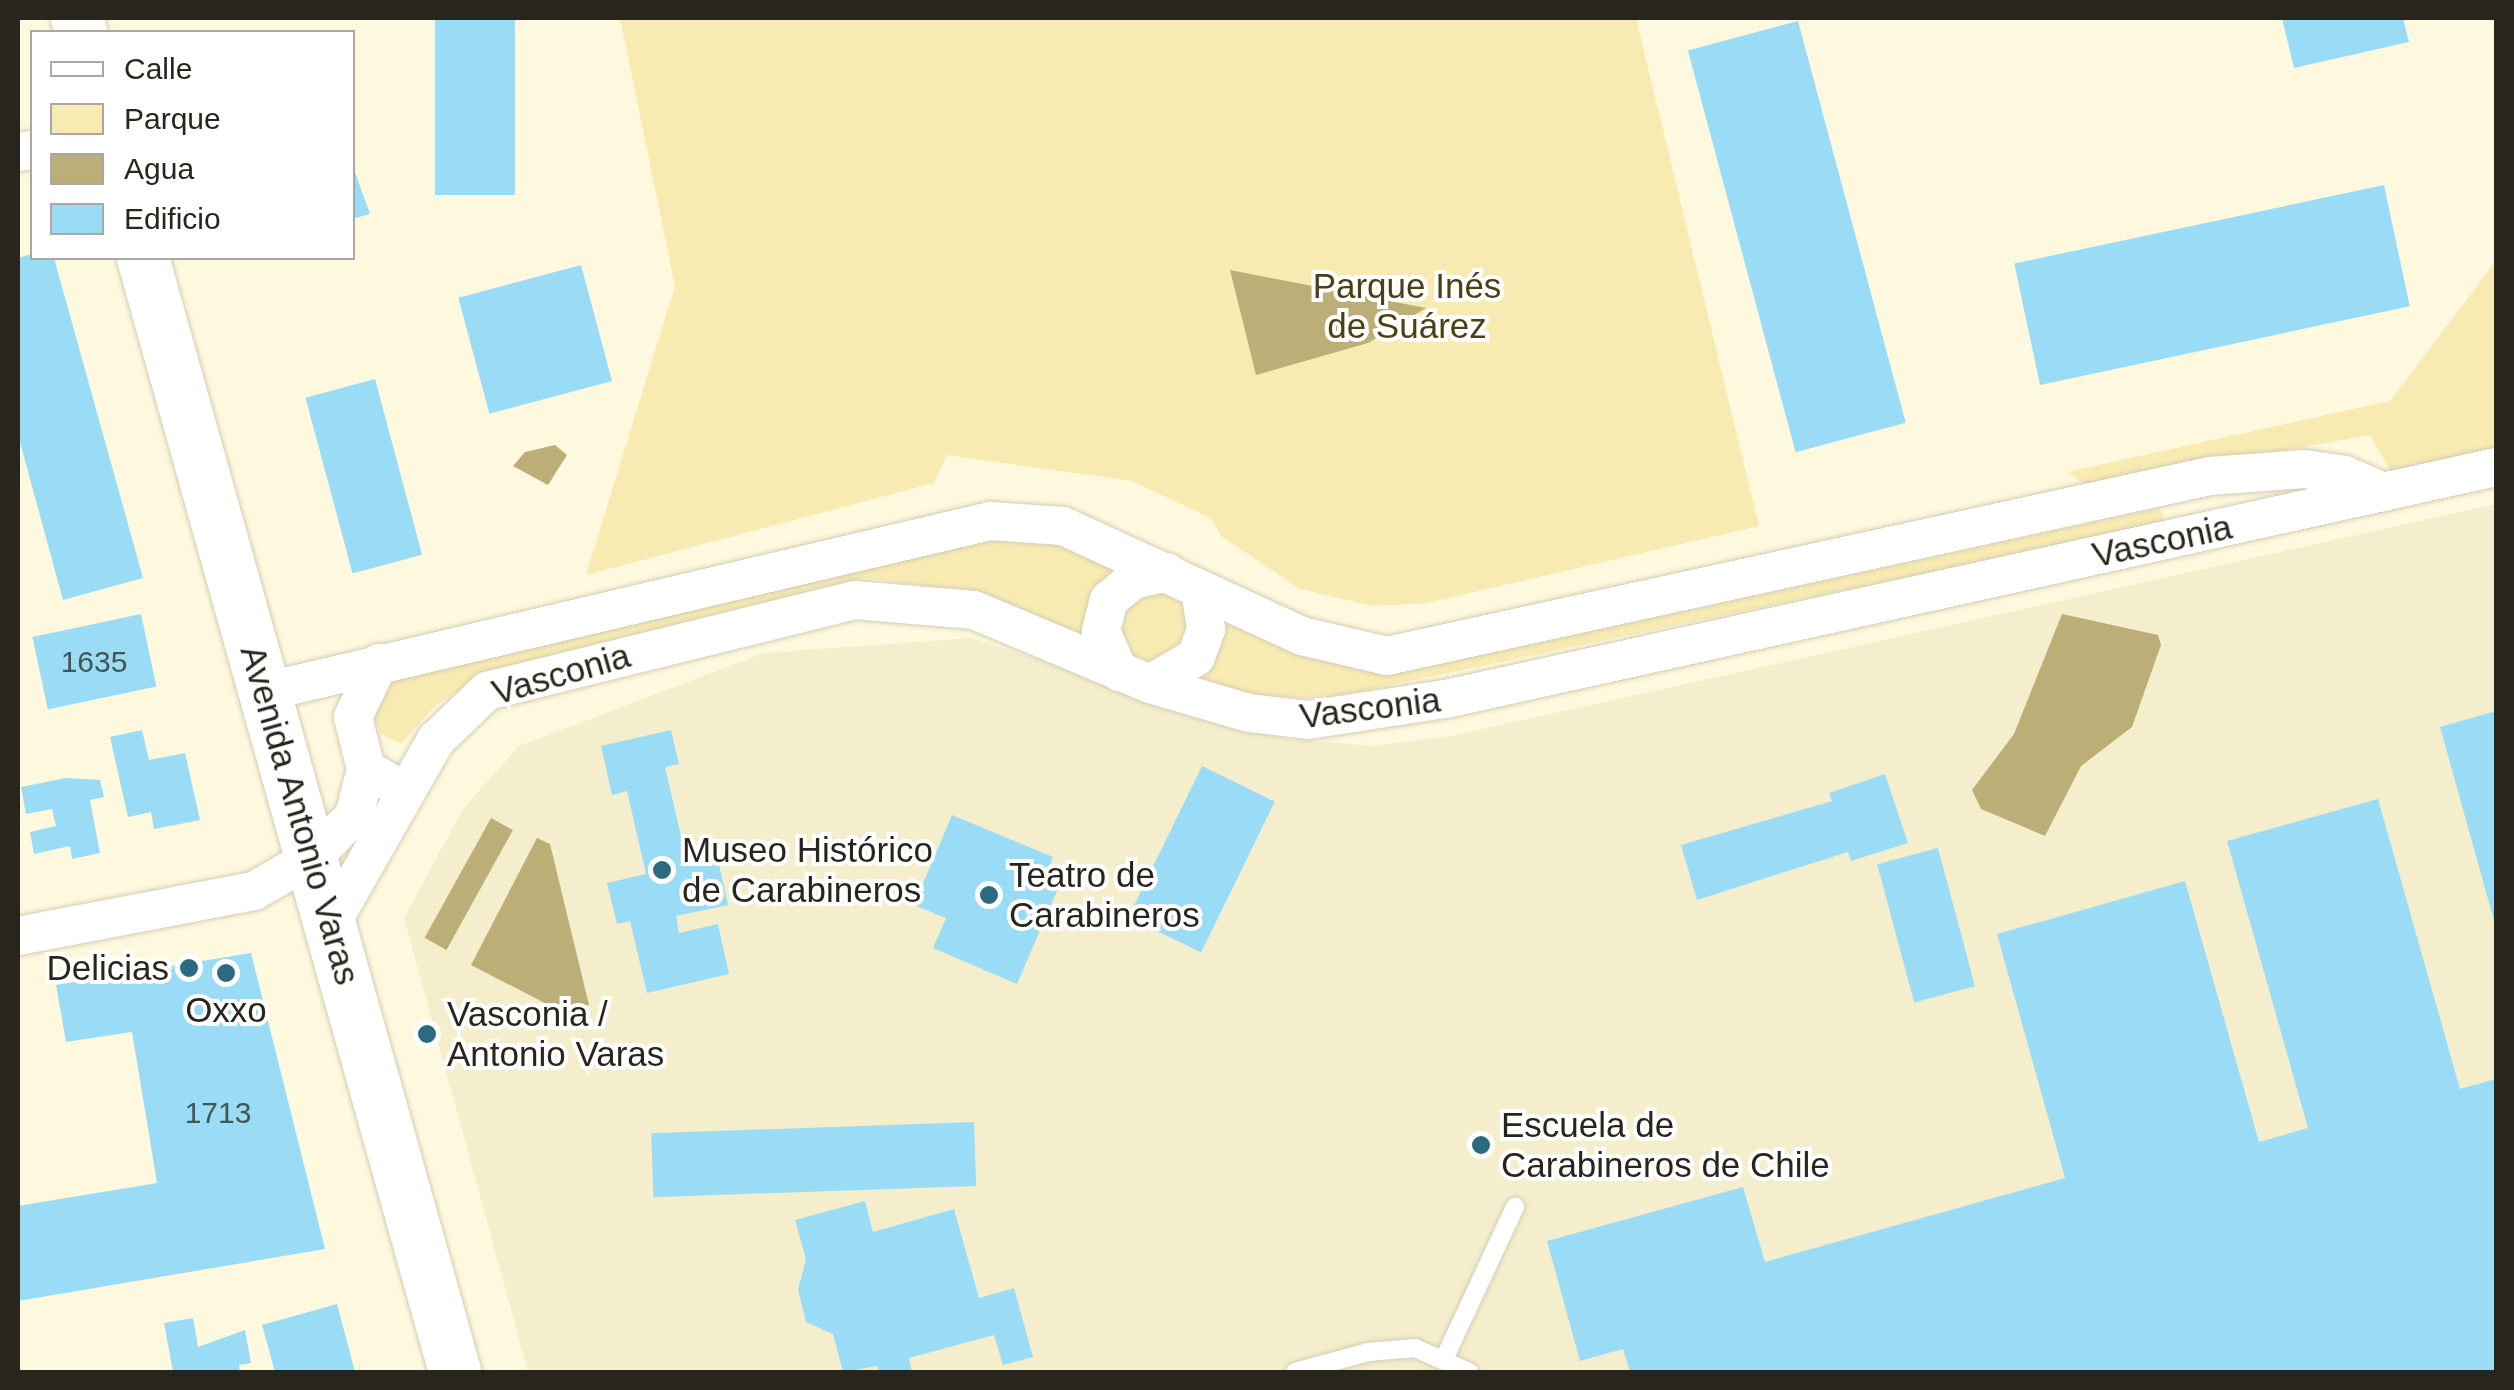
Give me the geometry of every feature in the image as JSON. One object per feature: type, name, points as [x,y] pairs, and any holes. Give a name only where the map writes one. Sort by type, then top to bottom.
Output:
[{"type":"main road","name":"Avenida Antonio Varas","points":[[144,260],[456,1372]]},
{"type":"street","name":"Vasconia","points":[[332,922],[410,781],[452,720],[500,686],[854,600],[974,610],[1134,678],[1290,720],[1384,712],[2496,467]]},
{"type":"street","name":"Vasconia","points":[[264,692],[990,520],[1062,526],[1316,641],[1368,654],[1404,655],[2210,476],[2304,469],[2345,475],[2383,492]]},
{"type":"street","points":[[1133,580],[1183,580],[1206,629],[1196,657],[1134,678],[1101,631],[1109,600],[1133,580]]},
{"type":"street","points":[[18,936],[254,892],[313,857],[354,816],[366,769],[353,717],[378,663]]},
{"type":"street","points":[[366,769],[380,780],[410,781]]},
{"type":"lane","points":[[1445,1357],[1515,1206]]},
{"type":"lane","points":[[1295,1372],[1368,1352],[1415,1348],[1445,1357],[1469,1372]]},
{"type":"shaded area","name":"Escuela de Carabineros de Chile","points":[[2496,504],[2496,1372],[528,1372],[404,918],[463,809],[519,746],[764,653],[971,638],[1290,739],[1371,746],[1451,736]]},
{"type":"green space","name":"Parque Inés de Suárez","points":[[620,18],[1636,18],[1759,526],[1427,603],[1373,606],[1300,589],[1221,536],[1211,518],[1132,481],[947,455],[934,483],[586,575],[675,286]]},
{"type":"green space","points":[[2496,261],[2496,451],[2392,473],[2370,435],[2087,486],[2067,472],[2390,401]]},
{"type":"green space","points":[[2160,508],[2166,523],[1328,698],[1252,696],[1199,682],[977,592],[865,578],[485,672],[435,706],[401,744],[380,733],[369,704],[383,674],[970,540],[1042,540],[1087,554],[1381,672],[1404,672]]},
{"type":"water","points":[[1230,270],[1426,308],[1368,343],[1256,375]]},
{"type":"water","points":[[555,445],[567,455],[548,485],[513,466],[525,452]]},
{"type":"water","points":[[2062,614],[2158,635],[2161,645],[2132,727],[2081,766],[2045,836],[1981,809],[1972,790],[2014,734]]},
{"type":"water","points":[[491,818],[513,830],[446,950],[425,938]]},
{"type":"water","points":[[537,838],[550,844],[589,1005],[562,1012],[471,965]]},
{"type":"building","points":[[435,18],[515,18],[515,195],[435,195]]},
{"type":"building","points":[[2282,18],[2403,18],[2409,42],[2294,68]]},
{"type":"building","points":[[1798,21],[1906,423],[1796,452],[1688,51]]},
{"type":"building","points":[[355,172],[370,214],[355,218]]},
{"type":"building","points":[[2384,185],[2410,306],[2040,385],[2014,264]]},
{"type":"building","points":[[30,255],[30,260],[55,260],[143,578],[63,600],[18,435],[18,258]]},
{"type":"building","points":[[581,265],[612,381],[489,414],[458,298]]},
{"type":"building","points":[[375,379],[422,555],[353,573],[305,398]]},
{"type":"building","points":[[141,614],[156,686],[48,709],[32,637]]},
{"type":"building","points":[[2496,711],[2496,923],[2495,924],[2440,727]]},
{"type":"building","points":[[142,730],[149,760],[185,753],[200,820],[154,829],[151,812],[128,817],[110,737]]},
{"type":"building","points":[[671,730],[679,764],[665,767],[686,857],[716,851],[728,905],[676,916],[679,933],[718,924],[729,974],[647,993],[630,921],[617,924],[607,883],[646,874],[627,791],[612,795],[601,746]]},
{"type":"building","points":[[1202,766],[1275,802],[1201,953],[1128,917]]},
{"type":"building","points":[[1885,774],[1908,843],[1851,861],[1848,852],[1697,900],[1681,845],[1832,801],[1829,793]]},
{"type":"building","points":[[66,778],[100,780],[104,797],[90,800],[100,853],[72,859],[70,846],[34,854],[30,832],[56,826],[52,809],[26,814],[21,787]]},
{"type":"building","name":"Escuela de Carabineros de Chile","points":[[2378,799],[2460,1089],[2496,1079],[2496,1372],[1630,1372],[1623,1349],[1580,1361],[1547,1241],[1743,1187],[1765,1262],[2065,1178],[1997,934],[2185,881],[2259,1142],[2308,1128],[2227,841]]},
{"type":"building","points":[[952,815],[1053,857],[1050,865],[1065,872],[1017,984],[933,948],[946,918],[914,905]]},
{"type":"building","points":[[1938,848],[1975,986],[1914,1002],[1877,864]]},
{"type":"building","points":[[251,953],[325,1249],[18,1301],[18,1206],[157,1183],[132,1032],[66,1042],[56,985]]},
{"type":"building","points":[[974,1122],[976,1186],[653,1197],[651,1133]]},
{"type":"building","points":[[865,1201],[873,1232],[954,1209],[979,1298],[1014,1288],[1033,1357],[1003,1365],[994,1335],[909,1358],[912,1372],[879,1372],[877,1366],[843,1372],[833,1334],[806,1322],[798,1290],[806,1259],[795,1220]]},
{"type":"building","points":[[337,1304],[355,1372],[275,1372],[262,1325]]},
{"type":"building","points":[[193,1318],[198,1347],[245,1330],[251,1363],[239,1365],[240,1372],[173,1372],[164,1323]]},
{"type":"place","name":"Museo Histórico de Carabineros","points":[[662,870]]},
{"type":"place","name":"Teatro de Carabineros","points":[[989,895]]},
{"type":"place","name":"Delicias","points":[[189,968]]},
{"type":"place","name":"Oxxo","points":[[226,973]]},
{"type":"place","name":"Vasconia / Antonio Varas","points":[[427,1034]]},
{"type":"place","name":"Escuela de Carabineros de Chile","points":[[1481,1145]]}]
